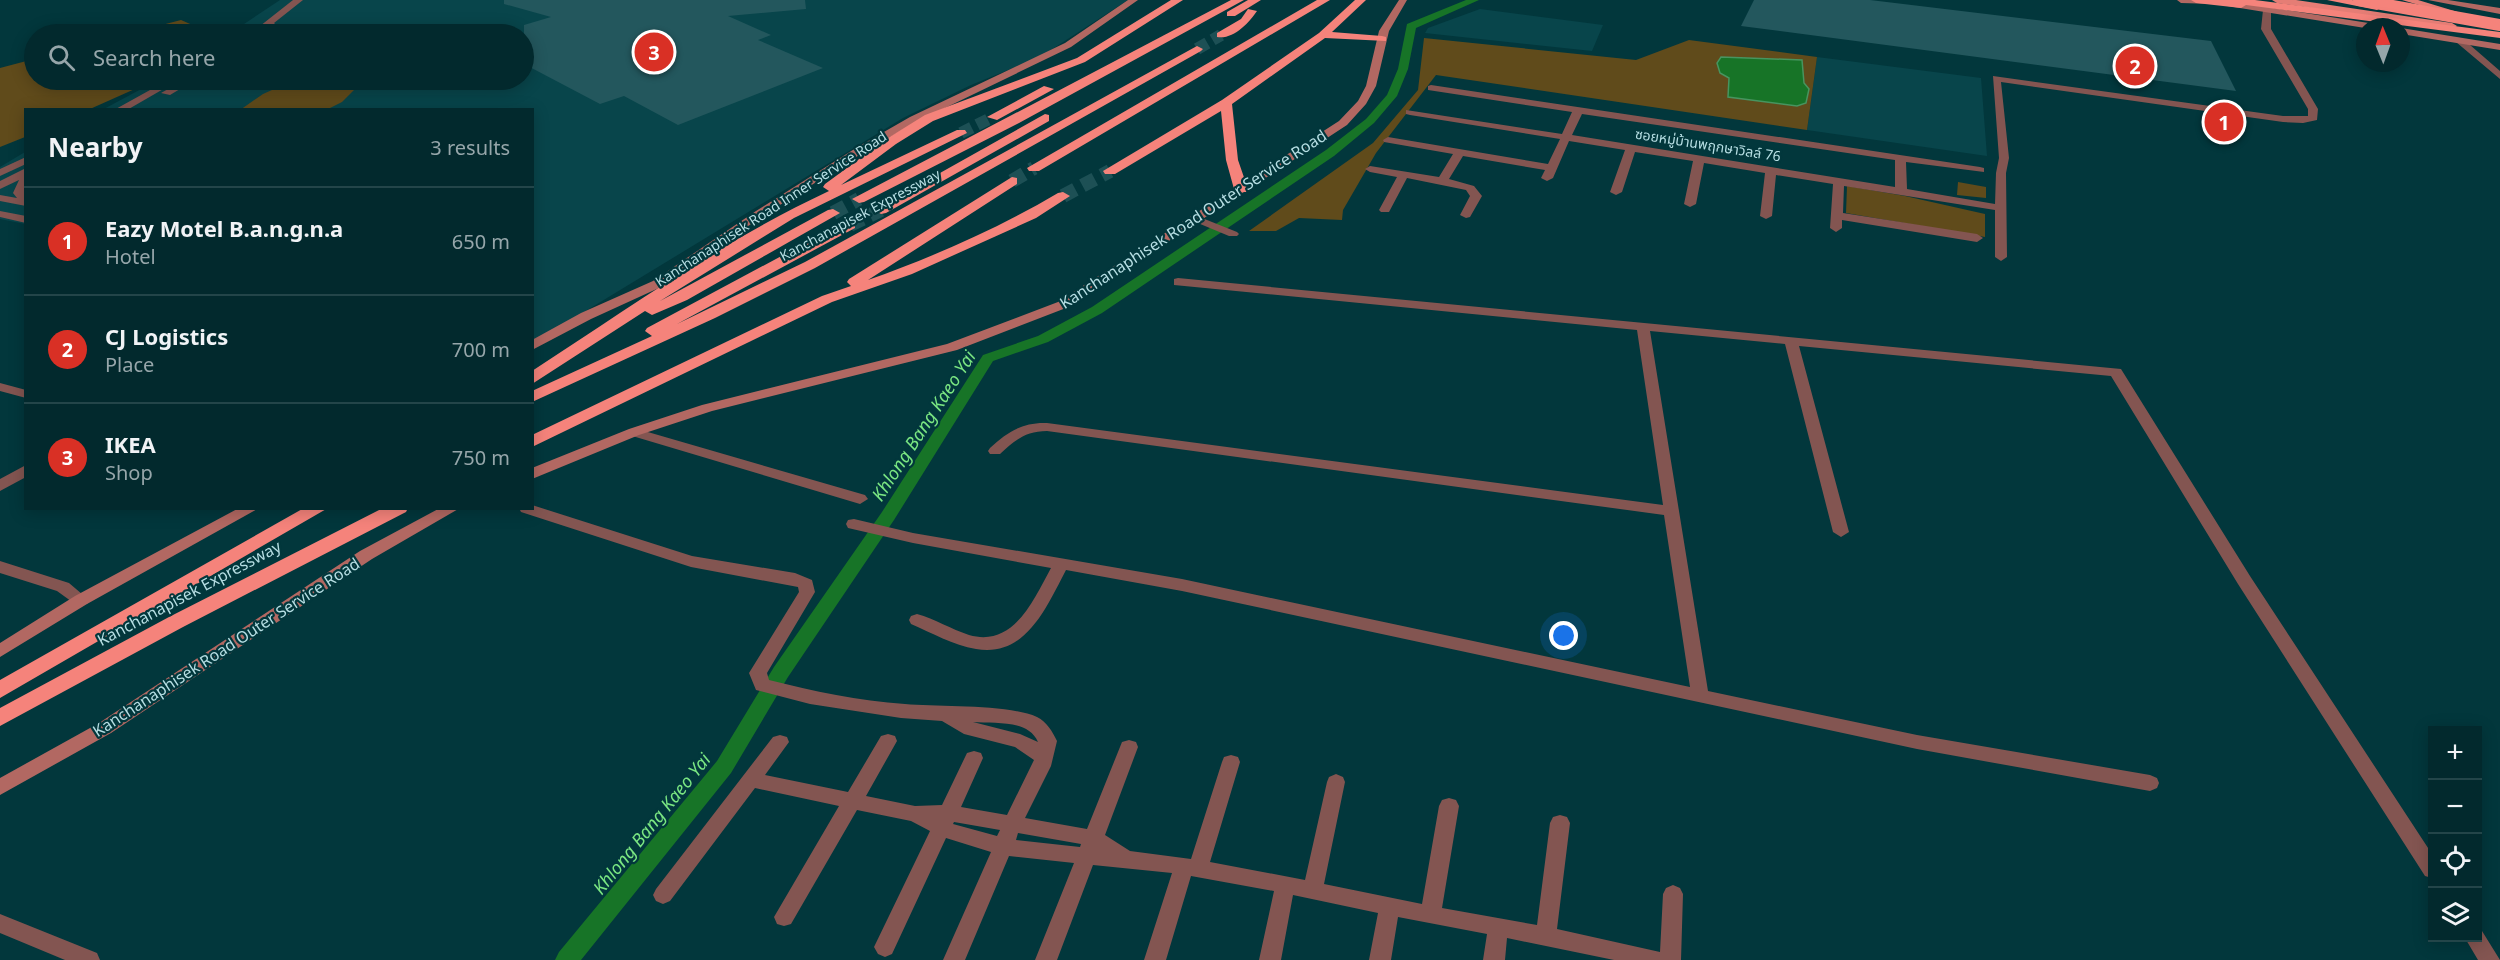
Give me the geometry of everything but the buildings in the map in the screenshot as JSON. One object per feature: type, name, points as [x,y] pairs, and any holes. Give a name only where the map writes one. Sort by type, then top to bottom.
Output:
[{"type":"highway","points":[[789,215],[928,118],[1072,64],[1178,0]]},
{"type":"highway","points":[[993,117],[1217,0]]},
{"type":"highway","name":"Kanchanapisek Expressway","points":[[859,199],[1085,83],[1239,0]]},
{"type":"highway","points":[[1221,35],[1245,21],[1257,0]]},
{"type":"highway","points":[[881,210],[1257,0]]},
{"type":"highway","points":[[1110,171],[1226,103],[1323,35],[1361,0]]},
{"type":"highway","points":[[2196,0],[2388,22],[2499,28]]},
{"type":"highway","points":[[2277,0],[2499,28]]},
{"type":"highway","points":[[2296,0],[2499,28]]},
{"type":"highway","points":[[2332,0],[2499,28]]},
{"type":"highway","points":[[2341,0],[2499,28]]},
{"type":"highway","points":[[2359,0],[2499,28]]},
{"type":"highway","points":[[2408,0],[2499,28]]},
{"type":"highway","points":[[1034,168],[1321,3]]},
{"type":"highway","points":[[1323,35],[1382,39]]},
{"type":"highway","name":"Kanchanapisek Expressway","points":[[534,396],[710,315],[810,265],[1197,48]]},
{"type":"highway","points":[[1226,103],[1232,160],[1241,189]]},
{"type":"highway","name":"Kanchanapisek Expressway","points":[[534,378],[683,279],[789,215],[961,133]]},
{"type":"highway","points":[[827,299],[1012,181]]},
{"type":"highway","points":[[534,441],[827,299],[907,271],[1030,216],[1063,196]]},
{"type":"highway","name":"Kanchanapisek Expressway","points":[[617,324],[682,297],[833,213]]},
{"type":"highway","points":[[587,370],[681,313],[850,225]]},
{"type":"highway","name":"Kanchanapisek Expressway","points":[[0,690],[315,510]]},
{"type":"highway","name":"Kanchanapisek Expressway","points":[[0,718],[176,622],[395,510]]},
{"type":"main road","name":"Kanchanaphisek Road Inner Service Road","points":[[534,345],[586,316],[668,277],[760,213],[914,119],[1068,45],[1134,0]]},
{"type":"main road","name":"Kanchanaphisek Road Outer Service Road","points":[[534,473],[634,432],[707,408],[952,347],[1062,305],[1197,219],[1349,116],[1371,86],[1389,19],[1403,0]]},
{"type":"main road","points":[[2181,0],[2237,3]]},
{"type":"main road","points":[[2206,0],[2237,3],[2356,24]]},
{"type":"main road","points":[[2432,0],[2500,11]]},
{"type":"main road","points":[[2410,32],[2500,47]]},
{"type":"main road","points":[[0,651],[81,600],[248,510]]},
{"type":"main road","name":"Kanchanaphisek Road Outer Service Road","points":[[0,787],[105,728],[366,555],[449,510]]},
{"type":"street","points":[[266,24],[298,0]]},
{"type":"street","points":[[2001,257],[2004,158],[1996,78],[2283,119],[2313,118],[2313,109],[2266,28],[2267,10]]},
{"type":"street","points":[[264,24],[268,22]]},
{"type":"street","points":[[2459,40],[2500,76]]},
{"type":"street","points":[[1431,87],[1980,170]]},
{"type":"street","points":[[123,108],[156,90]]},
{"type":"street","points":[[141,108],[172,90]]},
{"type":"street","points":[[1547,178],[1579,110]]},
{"type":"street","name":"ซอยหมู่บ้านพฤกษาวิลล์ 76","points":[[1410,112],[2001,208]]},
{"type":"street","points":[[1388,140],[1552,168]]},
{"type":"street","points":[[1616,192],[1631,148]]},
{"type":"street","points":[[1442,181],[1460,152]]},
{"type":"street","points":[[1900,158],[1901,192]]},
{"type":"street","points":[[1690,204],[1699,159]]},
{"type":"street","points":[[0,168],[24,161]]},
{"type":"street","points":[[0,173],[24,161]]},
{"type":"street","points":[[1370,169],[1470,188],[1476,196],[1466,215]]},
{"type":"street","points":[[1766,216],[1771,171]]},
{"type":"street","points":[[0,186],[24,174]]},
{"type":"street","points":[[1385,210],[1404,174]]},
{"type":"street","points":[[24,179],[19,193],[24,200]]},
{"type":"street","points":[[1839,182],[1837,222],[1977,238]]},
{"type":"street","points":[[0,198],[24,202]]},
{"type":"street","points":[[0,214],[24,220]]},
{"type":"street","points":[[1197,219],[1233,234]]},
{"type":"street","points":[[1178,282],[2116,372],[2244,580],[2428,862]]},
{"type":"street","points":[[1643,326],[1700,695]]},
{"type":"street","points":[[1791,340],[1841,532]]},
{"type":"street","points":[[0,387],[24,393]]},
{"type":"street","points":[[995,451],[1016,431],[1035,426],[1047,426],[1672,511]]},
{"type":"street","points":[[634,432],[860,500]]},
{"type":"street","points":[[0,472],[21,473]]},
{"type":"street","points":[[0,486],[21,473]]},
{"type":"street","points":[[532,510],[691,561],[795,579],[806,584],[807,592],[758,673],[762,685],[810,697],[946,716],[969,728],[1026,742],[1036,748],[1044,758],[1013,823],[954,960]]},
{"type":"street","points":[[859,525],[903,536],[1182,585],[1917,742],[2150,783]]},
{"type":"street","points":[[917,620],[977,643],[997,644],[1013,638],[1025,626],[1062,563]]},
{"type":"street","points":[[0,567],[63,587],[81,600]]},
{"type":"street","points":[[784,917],[855,801],[888,741]]},
{"type":"street","points":[[663,895],[780,742]]},
{"type":"street","points":[[1046,960],[1129,747]]},
{"type":"street","points":[[885,947],[974,758]]},
{"type":"street","points":[[1155,960],[1231,762]]},
{"type":"street","points":[[752,780],[915,814],[944,822],[1003,846],[1086,858],[1122,856],[1191,867],[1546,936],[1606,954],[1654,960]]},
{"type":"street","points":[[1313,890],[1336,782]]},
{"type":"street","points":[[1431,914],[1449,807]]},
{"type":"street","points":[[944,822],[1013,823],[1094,838],[1122,856]]},
{"type":"street","points":[[1546,936],[1560,823]]},
{"type":"street","points":[[1270,960],[1285,885]]},
{"type":"street","points":[[1670,960],[1672,894]]},
{"type":"street","points":[[1380,960],[1389,906]]},
{"type":"street","points":[[0,923],[89,960]]},
{"type":"street","points":[[1494,960],[1498,927]]},
{"type":"street","points":[[2478,942],[2490,960]]},
{"type":"shaded area","points":[[280,0],[1128,0],[1040,57],[971,85],[903,118],[534,342],[534,108],[106,108],[139,90],[534,90],[534,24],[244,24]]},
{"type":"shaded area","points":[[1480,9],[1603,25],[1592,51],[1425,33],[1428,28]]},
{"type":"shaded area","points":[[181,20],[190,24],[166,24]]},
{"type":"shaded area","points":[[1424,38],[1636,60],[1689,40],[1817,57],[1807,130],[1436,75],[1376,153],[1343,210],[1342,220],[1299,218],[1276,231],[1249,231],[1373,143],[1418,90]],"holes":[[[1729,78],[1797,106],[1728,97]]]},
{"type":"shaded area","points":[[1721,57],[1802,60],[1804,83],[1809,89],[1806,103],[1797,106],[1728,97],[1729,78],[1720,73],[1717,63]]},
{"type":"shaded area","points":[[1817,57],[1981,78],[1987,156],[1807,130]]},
{"type":"shaded area","points":[[24,62],[24,90],[133,90],[92,108],[24,108],[24,137],[0,147],[0,68]]},
{"type":"shaded area","points":[[272,90],[354,90],[342,102],[330,108],[243,108]]},
{"type":"shaded area","points":[[24,153],[24,224],[0,219],[0,167]]},
{"type":"shaded area","points":[[1958,182],[1986,187],[1986,198],[1957,195]]},
{"type":"shaded area","points":[[1847,186],[1985,214],[1985,237],[1846,213]]},
{"type":"waterway","name":"Khlong Bang Kaeo Yai","points":[[567,960],[724,767],[781,672],[888,516],[988,358],[1043,339],[1097,310],[1330,153],[1370,121],[1392,96],[1403,69],[1411,26],[1474,0]]},
{"type":"tunnel","points":[[1197,49],[1221,35]]},
{"type":"tunnel","points":[[961,133],[993,117]]},
{"type":"tunnel","points":[[1012,181],[1034,168]]},
{"type":"tunnel","points":[[1063,196],[1110,171]]},
{"type":"tunnel","points":[[833,213],[859,199]]},
{"type":"tunnel","points":[[850,225],[881,210]]},
{"type":"place","name":"IKEA","points":[[654,52]]},
{"type":"place","name":"CJ Logistics","points":[[2135,66]]},
{"type":"place","name":"Eazy Motel B.a.n.g.n.a","points":[[2224,122]]}]
